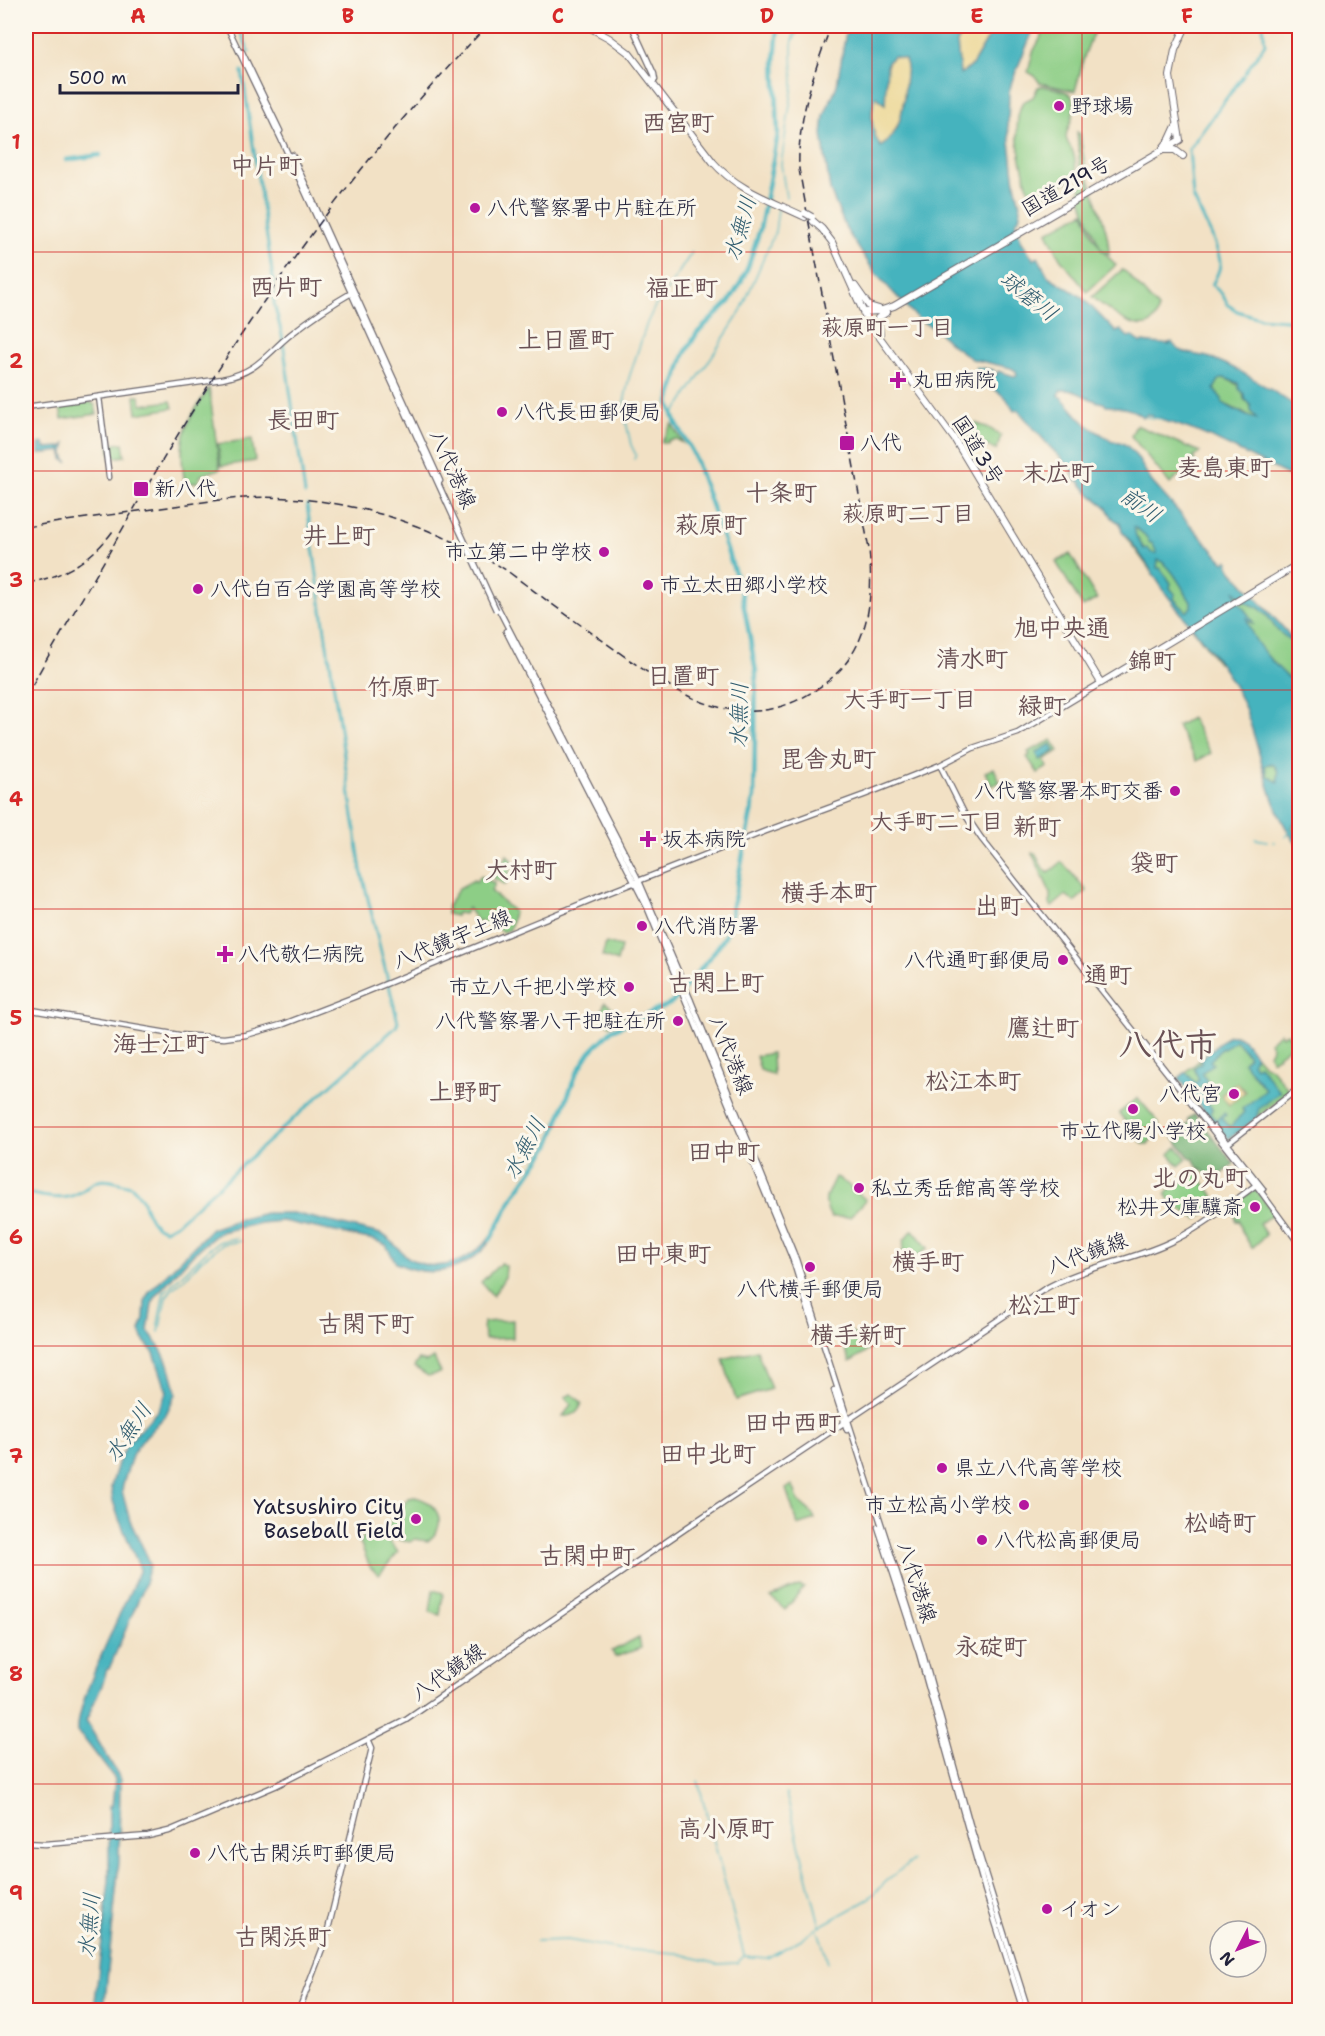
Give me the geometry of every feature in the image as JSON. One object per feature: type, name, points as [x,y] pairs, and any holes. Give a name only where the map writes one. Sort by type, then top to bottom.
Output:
[{"type":"highway","name":"国道3号","points":[[587,26],[618,43],[650,72]]},
{"type":"highway","name":"国道3号","points":[[593,26],[638,57],[721,170],[738,184],[823,225],[833,237],[865,312],[957,440],[1102,682]]},
{"type":"highway","name":"国道219号","points":[[865,312],[890,308],[1180,140],[1171,90],[1171,67],[1175,50],[1186,26]]},
{"type":"highway","points":[[1161,151],[1175,150],[1183,156]]},
{"type":"highway","name":"国道3号","points":[[809,217],[832,242],[872,328],[955,440],[1102,682]]},
{"type":"highway","points":[[855,285],[869,306],[875,309],[890,308]]},
{"type":"highway","points":[[880,334],[878,318],[890,308]]},
{"type":"highway","points":[[1102,682],[1299,563]]},
{"type":"main road","name":"八代港線","points":[[228,26],[353,292],[513,648],[638,882]]},
{"type":"main road","points":[[632,26],[650,72]]},
{"type":"main road","points":[[26,407],[222,379],[245,373],[265,359],[298,329],[353,292]]},
{"type":"main road","points":[[99,397],[109,477]]},
{"type":"main road","name":"八代港線","points":[[448,502],[532,677],[638,882],[690,1002],[793,1260],[923,1654],[1025,2010]]},
{"type":"main road","points":[[1102,682],[1018,732],[975,747],[940,765],[972,826],[1258,1184],[1299,1243]]},
{"type":"main road","name":"八代鏡宇土線","points":[[26,1009],[179,1035],[224,1038],[246,1035],[278,1026],[638,882],[940,765]]},
{"type":"main road","points":[[1227,1146],[1299,1087]]},
{"type":"main road","name":"八代鏡線","points":[[26,1844],[148,1836],[178,1828],[275,1786],[416,1714],[572,1606],[1049,1286],[1078,1273],[1170,1242],[1193,1230],[1258,1184]]},
{"type":"main road","name":"八代港線","points":[[846,1421],[919,1653],[985,1890],[1025,2010]]},
{"type":"main road","points":[[299,2010],[325,1942],[372,1748],[368,1739]]},
{"type":"green space","points":[[1047,26],[1096,26],[1085,54],[1075,91],[1040,83],[1028,72],[1033,52]]},
{"type":"green space","points":[[1038,87],[1068,93],[1074,101],[1072,118],[1066,136],[1074,155],[1076,176],[1033,201],[1019,150],[1017,124],[1023,102],[1033,97]]},
{"type":"green space","points":[[1077,132],[1080,134],[1087,172],[1106,231],[1109,254],[1100,248],[1116,265],[1087,292],[1060,258],[1047,232],[1084,212],[1100,247],[1080,194]]},
{"type":"green space","points":[[1122,270],[1158,308],[1155,318],[1147,325],[1139,325],[1122,319],[1092,297]]},
{"type":"green space","points":[[1224,378],[1240,388],[1257,419],[1222,403],[1214,389],[1219,380]]},
{"type":"green space","points":[[209,388],[220,469],[201,475],[198,482],[185,484],[182,443],[188,423]]},
{"type":"green space","points":[[135,396],[140,396],[141,405],[171,401],[173,408],[137,414]]},
{"type":"green space","points":[[90,402],[95,405],[97,414],[62,419],[60,407]]},
{"type":"green space","points":[[975,423],[1001,436],[996,450],[968,440],[972,425]]},
{"type":"green space","points":[[672,424],[683,443],[676,439],[668,440],[667,443],[661,442]]},
{"type":"green space","points":[[1136,425],[1200,452],[1193,458],[1195,461],[1170,484],[1131,436]]},
{"type":"green space","points":[[252,439],[255,461],[221,466],[218,444]]},
{"type":"green space","points":[[123,443],[125,456],[111,458],[109,445]]},
{"type":"green space","points":[[1127,514],[1178,573],[1219,664],[1126,537]]},
{"type":"green space","points":[[1070,554],[1097,599],[1083,607],[1056,562]]},
{"type":"green space","points":[[1228,564],[1286,631],[1299,650],[1299,718],[1237,629]]},
{"type":"green space","points":[[1243,702],[1276,751],[1274,765],[1280,775],[1287,807],[1298,822],[1299,847],[1277,809],[1256,736]]},
{"type":"green space","points":[[1191,718],[1211,753],[1197,761],[1177,726]]},
{"type":"green space","points":[[1052,740],[1059,751],[1044,760],[1048,767],[1038,773],[1027,757],[1030,755],[1028,752]]},
{"type":"green space","points":[[994,768],[1000,782],[992,786],[985,772]]},
{"type":"green space","points":[[1032,853],[1035,853],[1048,873],[1062,862],[1087,891],[1074,902],[1066,895],[1052,907],[1050,892]]},
{"type":"green space","points":[[507,855],[511,859],[511,867],[505,885],[493,878]]},
{"type":"green space","points":[[481,876],[495,884],[491,891],[514,912],[510,930],[503,932],[482,921],[477,921],[468,908],[464,914],[457,913],[456,916],[447,914],[448,905],[459,888],[474,880],[476,882]]},
{"type":"green space","points":[[606,943],[621,947],[617,962],[602,956]]},
{"type":"green space","points":[[605,1002],[625,1017],[610,1025],[599,1019]]},
{"type":"green space","points":[[1280,1033],[1282,1036],[1287,1033],[1295,1042],[1272,1060],[1269,1054],[1272,1048],[1269,1042]]},
{"type":"green space","points":[[1229,1035],[1240,1037],[1290,1091],[1229,1139],[1179,1078]]},
{"type":"green space","points":[[772,1053],[773,1075],[760,1070],[756,1056]]},
{"type":"green space","points":[[1138,1098],[1159,1123],[1158,1129],[1148,1144],[1143,1144],[1119,1113]]},
{"type":"green space","points":[[1195,1114],[1234,1164],[1214,1181],[1197,1166],[1193,1158],[1191,1159],[1172,1136],[1190,1122],[1188,1119]]},
{"type":"green space","points":[[1177,1147],[1187,1159],[1179,1166],[1169,1154]]},
{"type":"green space","points":[[1196,1172],[1219,1203],[1197,1219],[1173,1204],[1165,1194]]},
{"type":"green space","points":[[835,1177],[866,1200],[850,1217],[831,1217],[826,1206],[826,1197]]},
{"type":"green space","points":[[1255,1189],[1274,1213],[1259,1224],[1266,1235],[1252,1248],[1242,1232],[1239,1220],[1236,1221],[1235,1213],[1228,1215],[1229,1207]]},
{"type":"green space","points":[[913,1230],[928,1248],[900,1270],[904,1240]]},
{"type":"green space","points":[[501,1263],[506,1266],[505,1277],[493,1296],[481,1282]]},
{"type":"green space","points":[[513,1320],[513,1338],[485,1339],[484,1322]]},
{"type":"green space","points":[[849,1331],[874,1347],[850,1362],[842,1342]]},
{"type":"green space","points":[[757,1350],[771,1389],[736,1400],[723,1359]]},
{"type":"green space","points":[[434,1358],[441,1373],[428,1376],[414,1367],[419,1359],[426,1362]]},
{"type":"green space","points":[[572,1394],[582,1403],[575,1413],[563,1417],[571,1404],[565,1397]]},
{"type":"green space","points":[[792,1485],[800,1502],[815,1519],[798,1525],[786,1489]]},
{"type":"green space","name":"Yatsushiro City Baseball Field","points":[[415,1497],[435,1509],[439,1521],[438,1528],[428,1541],[415,1539],[410,1542],[392,1538],[387,1528],[395,1512],[398,1513],[408,1498]]},
{"type":"green space","points":[[369,1529],[379,1534],[382,1532],[398,1552],[379,1575],[370,1567],[360,1542]]},
{"type":"green space","points":[[799,1586],[804,1588],[785,1610],[771,1597]]},
{"type":"green space","points":[[433,1590],[443,1593],[440,1615],[430,1612]]},
{"type":"green space","points":[[639,1637],[641,1648],[615,1657],[612,1651]]},
{"type":"sand","points":[[965,26],[995,26],[971,67],[960,74],[957,43]]},
{"type":"sand","points":[[893,56],[905,59],[907,66],[904,99],[895,131],[880,147],[873,128],[872,108],[875,95],[884,104],[885,73]]},
{"type":"sand","points":[[1237,1083],[1245,1092],[1229,1105],[1221,1095]]},
{"type":"water","points":[[847,26],[965,26],[957,43],[960,74],[971,67],[995,26],[1035,26],[1012,81],[1009,93],[1008,124],[1015,184],[1021,209],[1015,223],[1022,242],[1034,260],[1038,257],[1048,276],[1082,297],[1116,332],[1121,330],[1128,337],[1131,336],[1141,343],[1171,345],[1168,343],[1172,342],[1180,350],[1216,360],[1248,376],[1299,408],[1299,480],[1216,440],[1161,418],[1153,418],[1147,414],[1143,418],[1131,410],[1106,406],[1104,403],[1077,392],[1066,390],[1060,391],[1058,395],[1088,426],[1112,442],[1125,444],[1131,449],[1152,482],[1219,557],[1224,562],[1227,560],[1229,562],[1232,571],[1286,631],[1299,650],[1299,653],[1293,643],[1277,630],[1259,608],[1245,602],[1235,591],[1238,600],[1252,620],[1254,625],[1247,618],[1249,628],[1260,647],[1299,688],[1299,828],[1296,821],[1292,829],[1295,830],[1294,836],[1299,832],[1299,847],[1279,814],[1243,704],[1219,661],[1167,595],[1140,554],[1122,532],[1120,523],[1113,519],[1106,507],[1078,480],[1076,481],[1074,478],[1080,469],[1073,475],[1073,470],[1018,410],[1014,411],[1006,398],[975,370],[976,367],[994,370],[994,374],[997,375],[998,371],[1014,376],[1017,375],[1016,371],[972,359],[947,341],[937,330],[919,320],[876,274],[847,231],[830,190],[822,134],[824,116],[837,85]],"holes":[[[893,56],[905,59],[907,66],[900,121],[889,140],[881,147],[873,129],[872,115],[876,96],[885,105],[887,63]],[[1224,378],[1238,383],[1244,399],[1251,406],[1251,411],[1257,419],[1222,403],[1222,399],[1214,389],[1219,380]],[[1134,527],[1145,536],[1149,543],[1152,543],[1157,553],[1152,553],[1147,548],[1144,549],[1136,536]],[[1158,560],[1168,567],[1180,584],[1191,602],[1191,607],[1187,612],[1174,599],[1175,594],[1170,588],[1171,583],[1160,568],[1157,568]],[[1274,765],[1278,772],[1278,782],[1267,776],[1265,766]]]},
{"type":"water","points":[[44,443],[45,448],[61,447],[61,449],[66,443],[64,456],[68,463],[63,459],[62,451],[39,454],[39,444]]},
{"type":"water","points":[[1051,744],[1055,751],[1040,760],[1036,753]]},
{"type":"water","points":[[1229,1035],[1238,1036],[1245,1041],[1256,1056],[1252,1062],[1255,1067],[1259,1065],[1280,1092],[1259,1109],[1256,1118],[1229,1139],[1210,1119],[1179,1078],[1186,1072],[1195,1083],[1199,1080],[1194,1068],[1201,1063],[1201,1059]],"holes":[[[1235,1040],[1249,1056],[1243,1062],[1266,1090],[1242,1109],[1244,1112],[1230,1127],[1222,1118],[1226,1115],[1224,1113],[1216,1120],[1210,1113],[1213,1110],[1197,1089],[1207,1081],[1202,1073],[1213,1064],[1210,1061],[1222,1048],[1224,1049]]]},
{"type":"water","points":[[266,1213],[293,1213],[381,1234],[409,1258],[432,1266],[454,1263],[465,1258],[475,1252],[491,1235],[494,1236],[485,1248],[463,1264],[451,1269],[424,1271],[396,1263],[386,1245],[374,1240],[282,1221],[261,1223],[220,1232],[193,1254],[157,1294],[152,1304],[148,1331],[167,1360],[176,1394],[165,1416],[133,1453],[122,1491],[130,1521],[150,1566],[143,1589],[86,1721],[120,1778],[119,1862],[104,2010],[94,2010],[109,1880],[109,1806],[112,1806],[115,1779],[78,1731],[79,1717],[93,1675],[140,1569],[119,1519],[111,1487],[118,1463],[128,1443],[158,1410],[167,1392],[154,1353],[144,1341],[140,1331],[144,1318],[145,1301],[149,1292],[211,1229]]},
{"type":"waterway","points":[[238,26],[249,52]]},
{"type":"waterway","name":"水無川","points":[[490,1240],[515,1194],[549,1146],[576,1074],[590,1052],[612,1030],[672,1003],[709,959],[724,938],[729,926],[754,797],[756,671],[741,590],[693,453],[676,423],[669,402],[684,355],[697,333],[729,302],[748,267],[760,229],[778,134],[775,61],[778,26]]},
{"type":"waterway","points":[[786,197],[781,164],[793,85],[792,46],[795,26]]},
{"type":"waterway","points":[[794,39],[800,26]]},
{"type":"waterway","points":[[1245,73],[1265,44],[1263,26]]},
{"type":"waterway","points":[[242,71],[273,278],[274,303],[282,335],[305,494]]},
{"type":"waterway","points":[[1213,239],[1193,197],[1189,149],[1243,76]]},
{"type":"waterway","points":[[66,160],[100,155]]},
{"type":"waterway","points":[[681,404],[740,313],[775,232],[778,209]]},
{"type":"waterway","points":[[1214,241],[1220,264],[1212,285],[1222,294],[1228,305],[1237,311],[1259,318],[1300,321]]},
{"type":"waterway","points":[[634,459],[636,455],[631,445],[623,408],[629,378],[655,306],[692,252]]},
{"type":"waterway","points":[[673,415],[680,406]]},
{"type":"waterway","points":[[1146,417],[1162,419]]},
{"type":"waterway","points":[[307,505],[328,652]]},
{"type":"waterway","points":[[26,1193],[63,1198],[76,1195],[101,1180],[126,1185],[137,1192],[153,1223],[165,1230],[176,1224],[396,1027],[398,1022],[361,870],[329,655]]},
{"type":"waterway","points":[[1285,837],[1289,831]]},
{"type":"waterway","points":[[1256,839],[1267,841]]},
{"type":"waterway","points":[[158,1325],[164,1292],[209,1249],[219,1242],[236,1238]]},
{"type":"waterway","points":[[159,1332],[166,1297],[172,1289],[201,1260],[223,1244],[241,1241]]},
{"type":"waterway","points":[[698,1781],[744,1955]]},
{"type":"waterway","points":[[786,1793],[820,1926],[867,1900],[912,1861]]},
{"type":"waterway","points":[[535,1941],[568,1940],[618,1949],[677,1953],[717,1964],[737,1963],[744,1956],[767,1958],[805,1937],[817,1927],[828,1962]]},
{"type":"railway","points":[[26,697],[154,474],[239,339],[284,273],[380,146],[487,26]]},
{"type":"railway","points":[[26,527],[240,498],[288,498],[346,506],[401,520],[480,555],[506,570],[657,678],[709,704],[737,710],[765,710],[794,702],[824,684],[851,656],[859,640],[869,606],[870,587],[869,549],[799,169],[801,132],[808,96],[831,26]]},
{"type":"railway","points":[[26,583],[52,577],[76,565],[97,549],[115,528]]},
{"type":"place","name":"野球場","points":[[1059,106]]},
{"type":"place","name":"八代警察署中片駐在所","points":[[475,208]]},
{"type":"place","name":"丸田病院","points":[[898,380]]},
{"type":"place","name":"八代長田郵便局","points":[[502,412]]},
{"type":"place","name":"八代","points":[[847,443]]},
{"type":"place","name":"新八代","points":[[141,489]]},
{"type":"place","name":"市立第二中学校","points":[[604,552]]},
{"type":"place","name":"市立太田郷小学校","points":[[648,585]]},
{"type":"place","name":"八代白百合学園高等学校","points":[[198,589]]},
{"type":"place","name":"八代警察署本町交番","points":[[1175,791]]},
{"type":"place","name":"坂本病院","points":[[648,839]]},
{"type":"place","name":"八代消防署","points":[[642,926]]},
{"type":"place","name":"八代敬仁病院","points":[[225,954]]},
{"type":"place","name":"八代通町郵便局","points":[[1063,960]]},
{"type":"place","name":"市立八千把小学校","points":[[629,987]]},
{"type":"place","name":"八代警察署八干把駐在所","points":[[678,1021]]},
{"type":"place","name":"八代宮","points":[[1234,1094]]},
{"type":"place","name":"市立代陽小学校","points":[[1133,1109]]},
{"type":"place","name":"私立秀岳館高等学校","points":[[859,1188]]},
{"type":"place","name":"松井文庫驥斎","points":[[1255,1207]]},
{"type":"place","name":"八代横手郵便局","points":[[810,1267]]},
{"type":"place","name":"県立八代高等学校","points":[[942,1468]]},
{"type":"place","name":"市立松高小学校","points":[[1024,1505]]},
{"type":"place","name":"Yatsushiro City Baseball Field","points":[[416,1519]]},
{"type":"place","name":"八代松高郵便局","points":[[982,1540]]},
{"type":"place","name":"八代古閑浜町郵便局","points":[[195,1853]]},
{"type":"place","name":"イオン","points":[[1047,1909]]},
{"type":"district","name":"西宮町","points":[[678,123]]},
{"type":"district","name":"中片町","points":[[266,166]]},
{"type":"district","name":"西片町","points":[[286,287]]},
{"type":"district","name":"福正町","points":[[682,288]]},
{"type":"district","name":"萩原町一丁目","points":[[887,327]]},
{"type":"district","name":"上日置町","points":[[566,340]]},
{"type":"district","name":"長田町","points":[[303,420]]},
{"type":"district","name":"麦島東町","points":[[1225,468]]},
{"type":"district","name":"末広町","points":[[1058,473]]},
{"type":"district","name":"十条町","points":[[781,493]]},
{"type":"district","name":"萩原町二丁目","points":[[908,513]]},
{"type":"district","name":"萩原町","points":[[711,525]]},
{"type":"district","name":"井上町","points":[[339,536]]},
{"type":"district","name":"旭中央通","points":[[1062,628]]},
{"type":"district","name":"清水町","points":[[972,659]]},
{"type":"district","name":"錦町","points":[[1152,661]]},
{"type":"district","name":"日置町","points":[[683,676]]},
{"type":"district","name":"竹原町","points":[[403,687]]},
{"type":"district","name":"大手町一丁目","points":[[910,699]]},
{"type":"district","name":"緑町","points":[[1042,706]]},
{"type":"district","name":"毘舎丸町","points":[[828,759]]},
{"type":"district","name":"大手町二丁目","points":[[937,821]]},
{"type":"district","name":"新町","points":[[1037,827]]},
{"type":"district","name":"袋町","points":[[1154,863]]},
{"type":"district","name":"大村町","points":[[521,870]]},
{"type":"district","name":"横手本町","points":[[829,893]]},
{"type":"district","name":"出町","points":[[999,906]]},
{"type":"district","name":"通町","points":[[1108,975]]},
{"type":"district","name":"古閑上町","points":[[716,983]]},
{"type":"district","name":"鷹辻町","points":[[1043,1028]]},
{"type":"district","name":"海士江町","points":[[161,1044]]},
{"type":"district","name":"八代市","points":[[1168,1044]]},
{"type":"district","name":"松江本町","points":[[973,1081]]},
{"type":"district","name":"上野町","points":[[465,1092]]},
{"type":"district","name":"田中町","points":[[724,1152]]},
{"type":"district","name":"北の丸町","points":[[1200,1178]]},
{"type":"district","name":"田中東町","points":[[663,1254]]},
{"type":"district","name":"横手町","points":[[928,1262]]},
{"type":"district","name":"松江町","points":[[1044,1305]]},
{"type":"district","name":"古閑下町","points":[[366,1324]]},
{"type":"district","name":"横手新町","points":[[858,1335]]},
{"type":"district","name":"田中西町","points":[[793,1423]]},
{"type":"district","name":"田中北町","points":[[708,1454]]},
{"type":"district","name":"松崎町","points":[[1220,1523]]},
{"type":"district","name":"古閑中町","points":[[587,1556]]},
{"type":"district","name":"永碇町","points":[[991,1647]]},
{"type":"district","name":"高小原町","points":[[726,1829]]},
{"type":"district","name":"古閑浜町","points":[[283,1937]]},
{"type":"water label","name":"球磨川","points":[[1029,296]]},
{"type":"water label","name":"前川","points":[[1141,505]]}]
